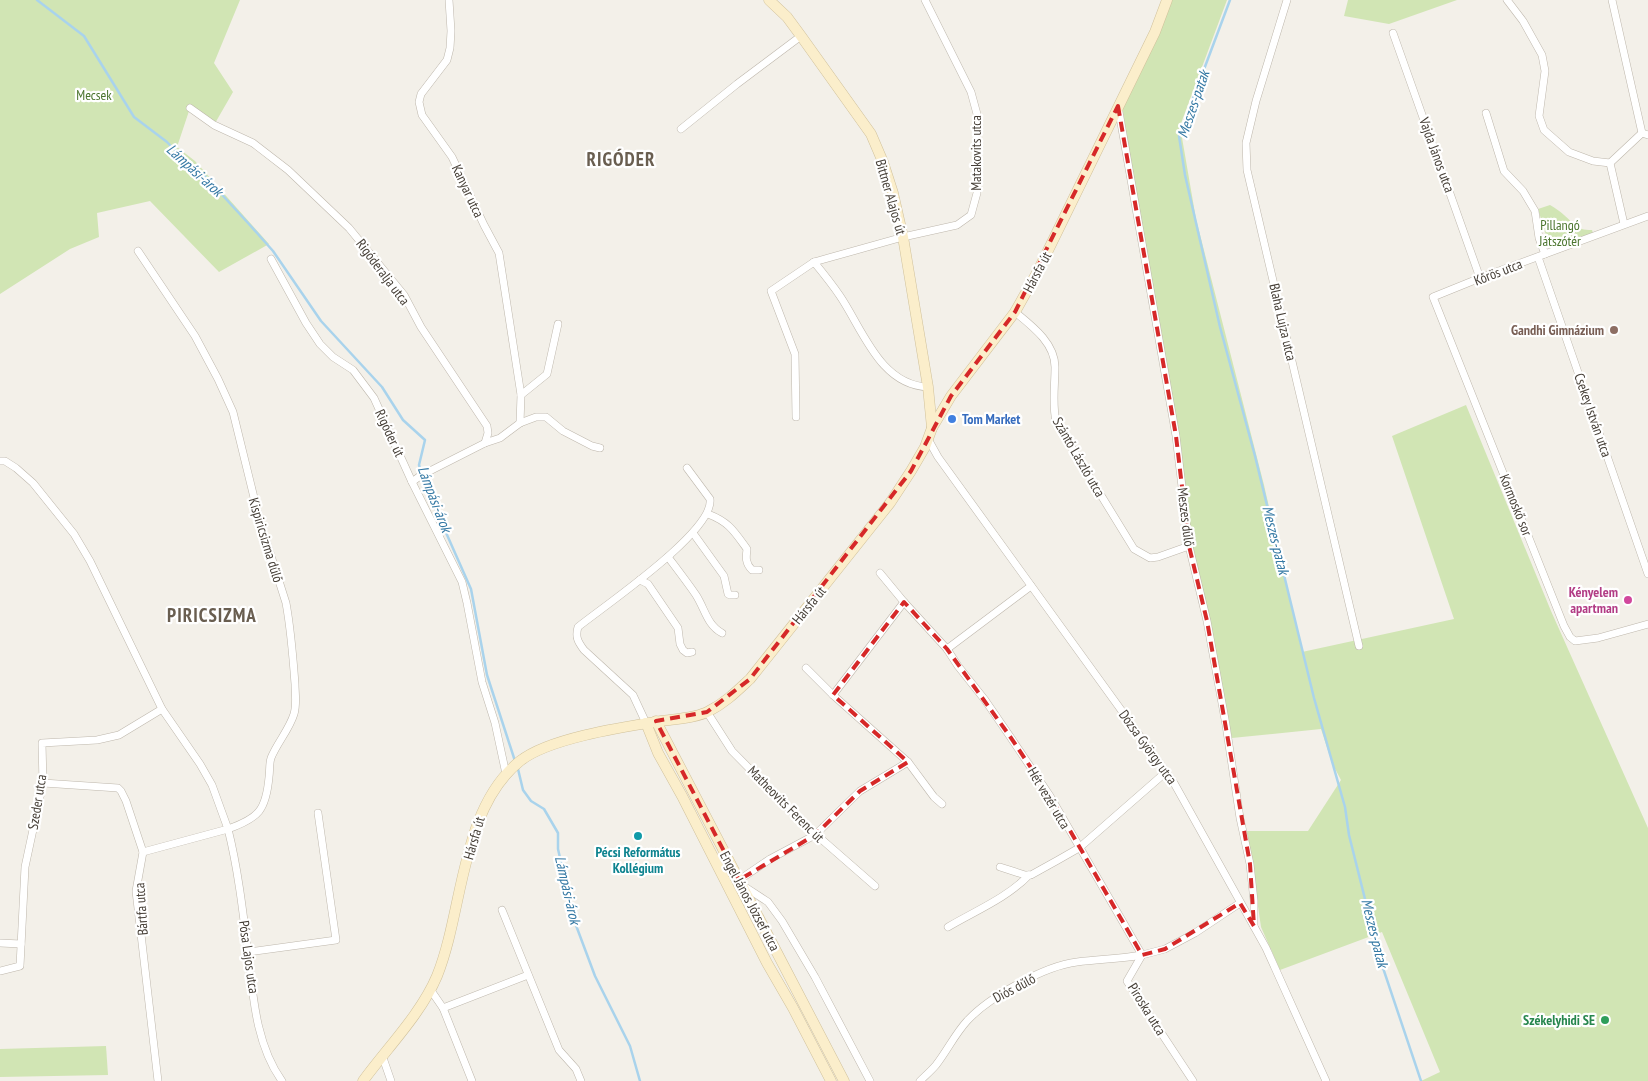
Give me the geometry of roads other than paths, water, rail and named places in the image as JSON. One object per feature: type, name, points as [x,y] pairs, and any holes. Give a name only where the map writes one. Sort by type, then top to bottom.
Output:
[{"type":"street","name":"Kanyar utca","points":[[449,0],[451,31],[447,60],[422,94],[419,102],[422,115],[452,157],[499,253],[521,395],[520,423]]},
{"type":"street","name":"Bittner Alajos út","points":[[769,0],[787,17],[802,36],[870,134],[883,162],[893,193],[903,237],[928,387],[932,428]]},
{"type":"street","name":"Matakovits utca","points":[[796,417],[795,354],[771,291],[814,262],[903,237],[957,225],[971,215],[977,193],[977,114],[971,92],[925,0]]},
{"type":"street","name":"Hársfa út","points":[[363,1081],[418,1009],[437,975],[477,825],[488,798],[508,772],[521,760],[542,749],[571,738],[707,712],[730,698],[750,679],[890,503],[911,471],[932,428],[951,396],[1015,312],[1038,271],[1155,32],[1167,0]]},
{"type":"street","name":"Blaha Lujza utca","points":[[1287,0],[1256,101],[1246,143],[1247,170],[1359,646]]},
{"type":"street","points":[[1507,0],[1523,21],[1542,55],[1545,71],[1540,116],[1544,130],[1569,152],[1593,161],[1610,163],[1645,134],[1612,0]]},
{"type":"street","name":"Vajda János utca","points":[[1393,33],[1480,278]]},
{"type":"street","points":[[681,129],[737,84],[802,36]]},
{"type":"street","name":"Meszes dűlő","points":[[1118,106],[1176,436],[1189,546],[1207,621],[1226,725],[1240,818],[1250,864],[1254,901],[1254,926]]},
{"type":"street","name":"Rigóderalja utca","points":[[190,108],[214,125],[253,143],[288,170],[348,228],[404,295],[421,327],[487,426],[488,433],[485,442]]},
{"type":"street","name":"Csekey István utca","points":[[1486,112],[1504,171],[1523,191],[1535,211],[1542,255],[1648,574]]},
{"type":"street","points":[[1610,163],[1624,224]]},
{"type":"street","name":"Kőrös utca","points":[[1432,297],[1648,216]]},
{"type":"street","name":"Kispiricsizma dűlő","points":[[138,251],[195,336],[233,412],[259,518],[289,617],[294,665],[295,712],[288,729],[270,760],[268,792],[263,807],[256,815],[228,829],[143,852]]},
{"type":"street","name":"Rigóder út","points":[[271,259],[306,324],[333,357],[352,370],[374,398],[412,482],[462,582],[482,682],[508,772]]},
{"type":"street","points":[[814,262],[840,296],[873,351],[889,370],[900,380],[911,385],[928,387]]},
{"type":"street","name":"Kormoskő sor","points":[[1432,297],[1570,637],[1575,641],[1598,638],[1648,624]]},
{"type":"street","name":"Szántó László utca","points":[[1015,312],[1032,326],[1046,342],[1054,356],[1053,409],[1056,422],[1134,549],[1150,558],[1189,546]]},
{"type":"street","points":[[521,395],[547,374],[558,324]]},
{"type":"street","points":[[412,482],[423,474],[485,442],[500,438],[520,423],[536,417],[546,417],[563,431],[592,446],[600,448]]},
{"type":"street","name":"Dózsa György utca","points":[[928,439],[938,457],[1174,783],[1266,948],[1326,1081]]},
{"type":"street","points":[[2,459],[16,468],[33,484],[74,534],[90,561],[162,709],[200,764],[212,785],[228,829]]},
{"type":"street","points":[[651,722],[633,695],[578,643],[576,634],[578,627],[668,557],[693,533],[708,514],[711,505],[710,499],[687,468]]},
{"type":"street","points":[[708,514],[724,520],[730,526],[747,549],[746,561],[748,566],[752,570],[759,570]]},
{"type":"street","points":[[693,533],[724,576],[728,594],[735,595]]},
{"type":"street","points":[[668,557],[698,598],[714,629],[722,633]]},
{"type":"street","name":"Hét vezér utca","points":[[880,573],[946,649],[985,700],[1050,796],[1142,955]]},
{"type":"street","points":[[640,580],[648,584],[678,628],[680,644],[683,650],[687,653],[692,652]]},
{"type":"street","points":[[946,649],[1031,586]]},
{"type":"street","points":[[833,694],[904,602]]},
{"type":"street","points":[[806,668],[908,762],[934,797],[942,804]]},
{"type":"street","name":"Szeder utca","points":[[0,971],[20,966],[25,867],[42,783],[42,743],[97,740],[119,735],[162,709]]},
{"type":"street","name":"Matheovits Ferenc út","points":[[707,712],[732,751],[815,834],[875,886]]},
{"type":"street","name":"Engel János József utca","points":[[651,722],[741,883],[844,1081]]},
{"type":"street","name":"Engel János József utca","points":[[651,722],[658,753],[731,890],[767,963],[831,1081]]},
{"type":"street","points":[[870,1081],[815,977],[782,921],[768,902],[741,883],[770,859],[815,834],[860,791],[908,762]]},
{"type":"street","points":[[948,927],[999,898],[1020,884],[1029,875],[1079,848],[1166,772]]},
{"type":"street","name":"Bártfa utca","points":[[42,783],[118,788],[122,791],[126,801],[143,852],[136,891],[158,1081]]},
{"type":"street","points":[[248,952],[336,940],[318,813]]},
{"type":"street","name":"Pósa Lajos utca","points":[[228,829],[235,856],[258,1021],[266,1052],[282,1081]]},
{"type":"street","points":[[1000,867],[1010,872],[1029,875]]},
{"type":"street","points":[[1142,955],[1165,949],[1195,933],[1240,903]]},
{"type":"street","points":[[502,910],[559,1050],[576,1069],[581,1081]]},
{"type":"street","points":[[0,943],[21,944]]},
{"type":"street","name":"Diós dűlő","points":[[920,1081],[935,1067],[967,1022],[984,1005],[998,996],[1054,968],[1076,962],[1142,955]]},
{"type":"street","name":"Piroska utca","points":[[1142,955],[1127,981],[1193,1081]]},
{"type":"street","points":[[443,1008],[528,975]]},
{"type":"street","points":[[430,989],[443,1008],[472,1081]]},
{"type":"street","points":[[382,1055],[391,1081]]},
{"type":"waterway","name":"Lámpási-árok","points":[[37,0],[84,36],[134,117],[167,142],[185,161],[202,173],[248,223],[273,251],[321,321],[382,387],[403,420],[425,440],[419,465],[428,492],[471,589],[487,675],[515,761]]},
{"type":"waterway","name":"Meszes-patak","points":[[1230,0],[1179,136],[1185,175],[1220,327],[1255,456],[1314,698],[1345,807],[1349,835],[1380,959],[1421,1081]]},
{"type":"waterway","name":"Lámpási-árok","points":[[518,769],[523,790],[531,801],[544,809],[558,833],[558,849],[574,920],[595,976],[630,1046],[640,1081]]},
{"type":"place","name":"Gandhi Gimnázium","points":[[1614,330]]},
{"type":"place","name":"Tom Market","points":[[952,419]]},
{"type":"place","name":"Kényelem apartman","points":[[1628,600]]},
{"type":"place","name":"Pécsi Református Kollégium","points":[[638,836]]},
{"type":"place","name":"Székelyhidi SE","points":[[1605,1020]]},
{"type":"district","name":"RIGÓDER","points":[[621,159]]},
{"type":"district","name":"PIRICSIZMA","points":[[212,615]]},
{"type":"park label","name":"Mecsek","points":[[94,95]]},
{"type":"park label","name":"Pillangó Játszótér","points":[[1560,234]]}]
